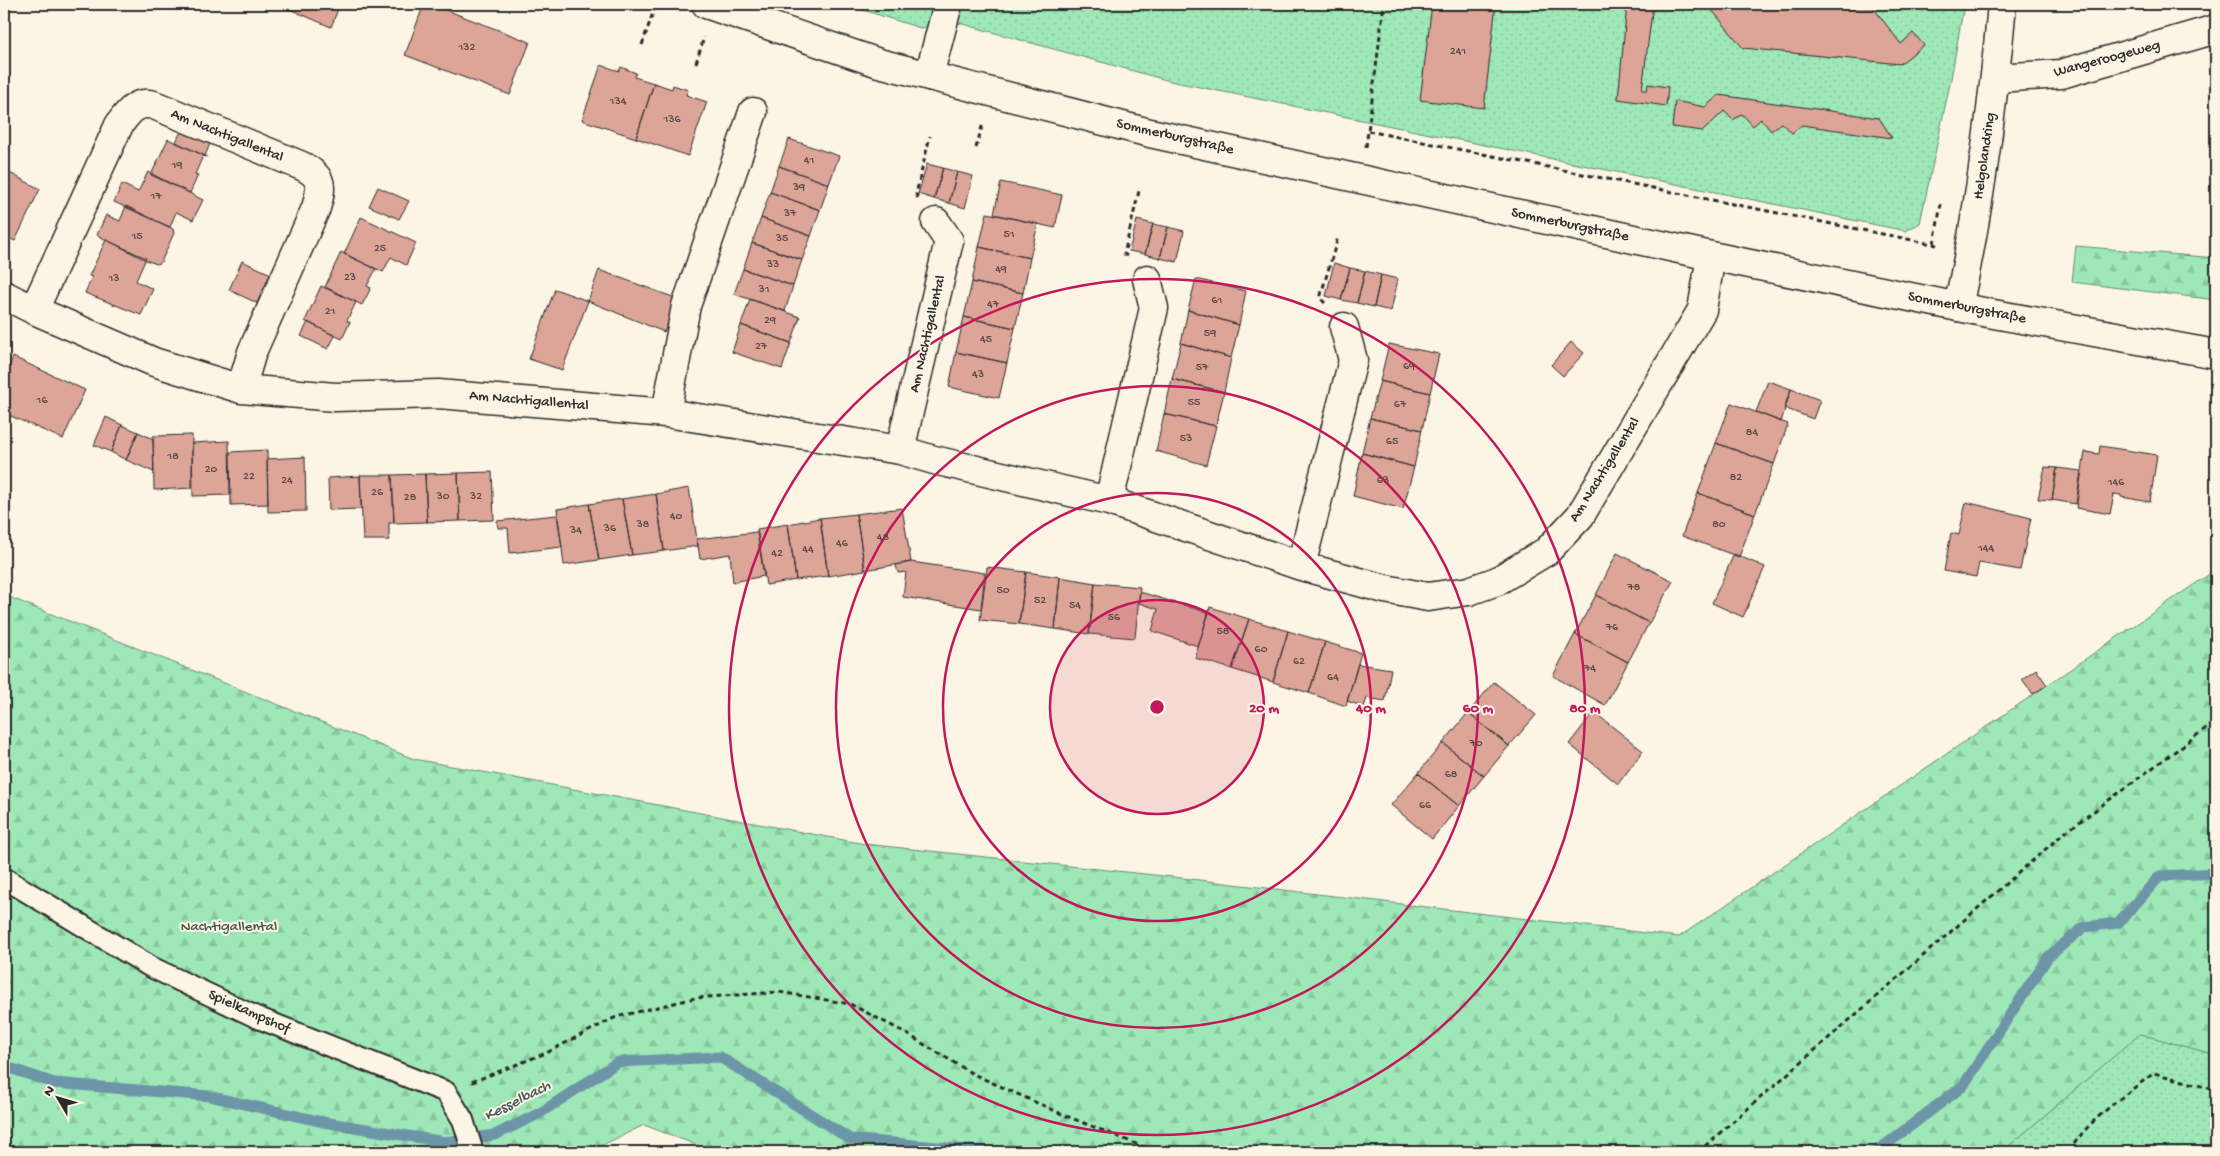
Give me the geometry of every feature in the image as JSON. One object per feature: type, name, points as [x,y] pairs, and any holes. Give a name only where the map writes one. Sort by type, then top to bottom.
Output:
[{"type":"street","name":"Sommerburgstraße","points":[[706,4],[845,52],[929,76],[1150,133],[1711,256],[1958,307],[2216,354]]},
{"type":"street","points":[[929,76],[948,4]]},
{"type":"street","name":"Helgolandring","points":[[1958,307],[1982,183],[1996,78],[2002,4]]},
{"type":"street","name":"Wangeroogeweg","points":[[1996,78],[2061,74],[2216,29]]},
{"type":"street","name":"Am Nachtigallental","points":[[34,310],[119,125],[128,112],[136,106],[147,103],[154,105],[302,166],[314,172],[319,180],[321,192],[316,208],[252,352],[241,389]]},
{"type":"street","points":[[666,413],[686,306],[753,112]]},
{"type":"street","name":"Am Nachtigallental","points":[[900,450],[949,241],[936,222]]},
{"type":"street","name":"Am Nachtigallental","points":[[4,295],[154,362],[241,389],[335,397],[438,394],[666,413],[900,450],[934,460],[1109,501],[1301,566],[1385,589],[1428,597],[1469,591],[1497,581],[1547,551],[1580,516],[1702,310],[1711,256]]},
{"type":"street","points":[[1109,501],[1154,308],[1147,280]]},
{"type":"street","points":[[1301,566],[1352,360],[1344,327]]},
{"type":"lane","name":"Spielkampshof","points":[[4,878],[151,967],[230,1005],[446,1092]]},
{"type":"lane","points":[[446,1092],[463,1120],[472,1151]]},
{"type":"path","points":[[642,45],[656,4]]},
{"type":"path","points":[[1363,180],[1384,4]]},
{"type":"path","points":[[976,148],[983,123]]},
{"type":"path","points":[[1368,131],[1970,252]]},
{"type":"path","points":[[930,136],[916,194],[936,222]]},
{"type":"path","points":[[1139,191],[1124,254],[1147,280]]},
{"type":"path","points":[[1934,244],[1941,204]]},
{"type":"path","points":[[1338,236],[1320,298],[1344,327]]},
{"type":"path","points":[[1698,1152],[2064,834],[2216,721]]},
{"type":"path","points":[[446,1092],[546,1053],[616,1017],[695,998],[779,992],[850,1004],[902,1031],[973,1074],[1064,1115],[1156,1152]]},
{"type":"path","points":[[2070,1152],[2074,1141],[2118,1100],[2154,1073],[2216,1090]]},
{"type":"green space","points":[[844,4],[1964,4],[1951,79],[1920,223],[1906,231],[1170,81],[959,23],[920,28]]},
{"type":"green space","points":[[2076,246],[2216,258],[2216,300],[2072,282]]},
{"type":"green space","name":"Nachtigallental","points":[[2216,542],[2216,1055],[2140,1034],[2002,1152],[715,1152],[644,1125],[588,1152],[4,1152],[4,595],[414,759],[865,844],[1191,879],[1679,937],[2211,573]]},
{"type":"green space","points":[[2140,1033],[2216,1055],[2216,1152],[2002,1152]]},
{"type":"building","points":[[276,4],[289,4],[287,8]]},
{"type":"building","points":[[289,4],[340,4],[331,27],[287,8]]},
{"type":"building","points":[[424,4],[430,4],[530,42],[510,95],[405,55]]},
{"type":"building","points":[[1432,4],[1496,4],[1484,108],[1420,100]]},
{"type":"building","points":[[1627,4],[1653,4],[1642,90],[1647,90],[1648,84],[1668,87],[1666,106],[1618,99]]},
{"type":"building","points":[[1719,4],[1850,4],[1872,6],[1901,44],[1913,33],[1924,45],[1900,64],[1743,48],[1712,10]]},
{"type":"building","points":[[601,65],[619,71],[621,67],[636,73],[634,77],[654,83],[636,138],[582,120]]},
{"type":"building","points":[[654,83],[672,89],[673,85],[688,90],[686,95],[707,102],[688,156],[636,138]]},
{"type":"building","points":[[1719,95],[1879,118],[1892,138],[1802,125],[1792,133],[1781,123],[1771,131],[1761,119],[1753,126],[1742,114],[1733,120],[1724,111],[1703,131],[1672,127],[1675,101],[1705,107]]},
{"type":"building","points":[[182,129],[211,141],[205,156],[176,142]]},
{"type":"building","points":[[168,139],[207,157],[203,156],[195,174],[198,175],[190,193],[151,175]]},
{"type":"building","points":[[789,139],[839,156],[829,184],[779,166]]},
{"type":"building","points":[[927,164],[943,168],[934,199],[918,194]]},
{"type":"building","points":[[779,166],[829,184],[820,210],[770,192]]},
{"type":"building","points":[[943,168],[957,172],[949,203],[934,199]]},
{"type":"building","points":[[4,170],[40,189],[15,241],[4,235]]},
{"type":"building","points":[[148,172],[203,200],[193,220],[176,212],[170,227],[114,202],[122,184],[138,192]]},
{"type":"building","points":[[957,172],[973,176],[965,208],[949,203]]},
{"type":"building","points":[[1001,182],[1062,195],[1055,228],[994,214]]},
{"type":"building","points":[[378,187],[409,201],[399,219],[369,206]]},
{"type":"building","points":[[770,192],[820,210],[811,236],[761,218]]},
{"type":"building","points":[[126,206],[173,229],[174,233],[161,262],[157,264],[148,261],[97,235],[106,215],[120,221]]},
{"type":"building","points":[[987,213],[1038,224],[1030,258],[979,247]]},
{"type":"building","points":[[361,217],[416,243],[406,265],[391,257],[383,272],[344,254]]},
{"type":"building","points":[[761,218],[811,236],[802,260],[752,243]]},
{"type":"building","points":[[1137,220],[1153,224],[1145,254],[1129,251]]},
{"type":"building","points":[[1153,224],[1168,227],[1160,258],[1145,254]]},
{"type":"building","points":[[1168,227],[1184,231],[1177,262],[1160,258]]},
{"type":"building","points":[[106,240],[146,258],[136,281],[153,289],[141,315],[85,293],[92,277],[89,276]]},
{"type":"building","points":[[752,243],[802,260],[793,286],[743,269]]},
{"type":"building","points":[[979,247],[1030,258],[1023,293],[972,282]]},
{"type":"building","points":[[341,252],[376,269],[367,286],[371,288],[362,305],[325,287]]},
{"type":"building","points":[[242,261],[271,274],[257,303],[229,290]]},
{"type":"building","points":[[1334,263],[1350,268],[1341,300],[1326,296]]},
{"type":"building","points":[[1350,268],[1365,271],[1357,303],[1341,300]]},
{"type":"building","points":[[743,269],[793,286],[785,311],[734,294]]},
{"type":"building","points":[[599,270],[678,299],[664,332],[588,301]]},
{"type":"building","points":[[1365,271],[1381,275],[1374,307],[1357,303]]},
{"type":"building","points":[[1381,275],[1398,279],[1391,311],[1374,307]]},
{"type":"building","points":[[1196,279],[1246,291],[1239,325],[1188,310]]},
{"type":"building","points":[[972,282],[1023,293],[1015,328],[964,317]]},
{"type":"building","points":[[321,286],[356,302],[347,321],[350,322],[342,339],[305,321]]},
{"type":"building","points":[[555,289],[588,301],[562,370],[529,359]]},
{"type":"building","points":[[750,299],[800,317],[791,343],[741,325]]},
{"type":"building","points":[[1188,310],[1239,325],[1231,358],[1181,343]]},
{"type":"building","points":[[964,317],[1015,328],[1007,363],[956,352]]},
{"type":"building","points":[[308,322],[335,336],[328,349],[301,336]]},
{"type":"building","points":[[741,325],[791,343],[782,369],[732,352]]},
{"type":"building","points":[[1571,342],[1584,353],[1563,376],[1551,365]]},
{"type":"building","points":[[1181,343],[1231,358],[1224,392],[1172,379]]},
{"type":"building","points":[[1389,344],[1439,354],[1430,393],[1380,381]]},
{"type":"building","points":[[956,352],[1007,363],[999,398],[949,387]]},
{"type":"building","points":[[13,357],[85,390],[63,439],[4,413],[4,376]]},
{"type":"building","points":[[1172,379],[1224,392],[1216,426],[1164,414]]},
{"type":"building","points":[[1380,381],[1430,393],[1422,430],[1370,418]]},
{"type":"building","points":[[1768,381],[1791,389],[1781,422],[1756,412]]},
{"type":"building","points":[[1791,389],[1820,400],[1813,419],[1784,408]]},
{"type":"building","points":[[1731,403],[1788,424],[1774,464],[1716,443]]},
{"type":"building","points":[[1164,414],[1216,426],[1206,465],[1156,451]]},
{"type":"building","points":[[106,417],[122,425],[111,452],[94,445]]},
{"type":"building","points":[[1370,418],[1422,430],[1414,467],[1362,453]]},
{"type":"building","points":[[122,425],[138,432],[126,460],[111,452]]},
{"type":"building","points":[[138,432],[153,439],[154,472],[126,460]]},
{"type":"building","points":[[192,435],[192,488],[154,490],[153,436]]},
{"type":"building","points":[[229,441],[230,495],[193,496],[192,443]]},
{"type":"building","points":[[1716,443],[1774,464],[1755,514],[1698,493]]},
{"type":"building","points":[[2100,446],[2157,455],[2150,502],[2114,494],[2110,514],[2076,508],[2085,452],[2099,454]]},
{"type":"building","points":[[267,450],[268,504],[231,505],[230,452]]},
{"type":"building","points":[[1362,453],[1414,467],[1403,509],[1353,496]]},
{"type":"building","points":[[305,457],[306,511],[268,512],[267,459]]},
{"type":"building","points":[[2045,467],[2057,468],[2052,500],[2038,499]]},
{"type":"building","points":[[2057,468],[2081,471],[2076,504],[2052,500]]},
{"type":"building","points":[[492,472],[494,520],[460,521],[458,473]]},
{"type":"building","points":[[458,473],[460,521],[427,522],[425,474]]},
{"type":"building","points":[[425,474],[427,522],[394,523],[392,475]]},
{"type":"building","points":[[360,475],[392,475],[394,523],[389,523],[389,540],[363,540]]},
{"type":"building","points":[[360,476],[361,509],[329,510],[328,478]]},
{"type":"building","points":[[689,488],[698,546],[664,551],[656,494]]},
{"type":"building","points":[[1698,493],[1755,514],[1739,557],[1682,536]]},
{"type":"building","points":[[656,494],[664,551],[632,555],[622,499]]},
{"type":"building","points":[[622,499],[632,555],[599,560],[589,504]]},
{"type":"building","points":[[1966,502],[2031,518],[2020,570],[1979,563],[1976,577],[1944,571],[1951,533],[1959,535]]},
{"type":"building","points":[[589,504],[599,560],[564,565],[557,509]]},
{"type":"building","points":[[902,508],[911,562],[865,570],[856,514]]},
{"type":"building","points":[[856,514],[865,570],[828,576],[820,518]]},
{"type":"building","points":[[557,515],[562,547],[510,553],[508,528],[498,528],[497,521]]},
{"type":"building","points":[[820,518],[828,576],[796,580],[788,524]]},
{"type":"building","points":[[788,524],[796,580],[766,585],[757,529]]},
{"type":"building","points":[[757,532],[764,576],[733,582],[730,554],[700,559],[697,539]]},
{"type":"building","points":[[1617,553],[1673,581],[1649,623],[1596,595]]},
{"type":"building","points":[[1734,554],[1765,567],[1743,617],[1712,603]]},
{"type":"building","points":[[911,562],[985,573],[981,609],[903,597],[906,572],[898,573],[896,565]]},
{"type":"building","points":[[987,567],[1026,572],[1019,624],[980,620]]},
{"type":"building","points":[[1026,572],[1060,577],[1055,629],[1019,624]]},
{"type":"building","points":[[1060,577],[1095,583],[1089,634],[1055,629]]},
{"type":"building","points":[[1095,583],[1140,587],[1135,638],[1089,634]]},
{"type":"building","points":[[1140,592],[1209,613],[1198,646],[1152,631],[1158,609],[1139,603]]},
{"type":"building","points":[[1596,595],[1649,623],[1628,662],[1575,634]]},
{"type":"building","points":[[1210,607],[1249,619],[1232,669],[1195,658]]},
{"type":"building","points":[[1249,619],[1288,631],[1273,682],[1232,669]]},
{"type":"building","points":[[1288,631],[1325,642],[1309,693],[1273,682]]},
{"type":"building","points":[[1575,634],[1628,662],[1605,705],[1553,676]]},
{"type":"building","points":[[1325,642],[1361,653],[1346,706],[1309,693]]},
{"type":"building","points":[[1358,664],[1391,669],[1385,701],[1367,698],[1364,707],[1347,701]]},
{"type":"building","points":[[2036,669],[2047,685],[2033,694],[2022,679]]},
{"type":"building","points":[[1494,682],[1536,715],[1509,746],[1468,713]]},
{"type":"building","points":[[1594,712],[1643,751],[1618,784],[1569,744]]},
{"type":"building","points":[[1468,713],[1509,746],[1484,776],[1443,743]]},
{"type":"building","points":[[1443,743],[1484,776],[1459,806],[1418,773]]},
{"type":"building","points":[[1418,773],[1459,806],[1432,839],[1391,805]]},
{"type":"waterway","points":[[1876,1152],[1963,1086],[2048,957],[2084,927],[2118,923],[2160,876],[2216,873]]},
{"type":"waterway","name":"Kesselbach","points":[[4,1066],[54,1083],[209,1096],[323,1122],[445,1142],[495,1135],[540,1113],[618,1062],[720,1057],[850,1139],[991,1152]]}]
